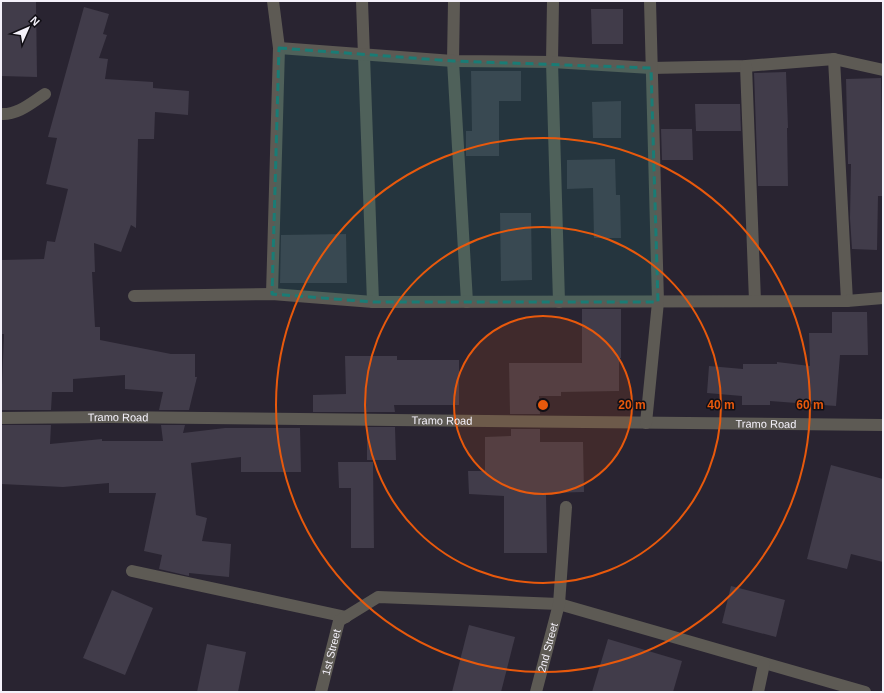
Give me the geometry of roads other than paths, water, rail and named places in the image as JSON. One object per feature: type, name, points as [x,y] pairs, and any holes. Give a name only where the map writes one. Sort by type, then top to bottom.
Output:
[{"type":"street","points":[[272,294],[279,48],[273,1]]},
{"type":"street","points":[[362,1],[373,302]]},
{"type":"street","points":[[454,1],[453,61],[467,302]]},
{"type":"street","points":[[552,1],[552,62],[559,302]]},
{"type":"street","points":[[646,423],[658,302],[650,1]]},
{"type":"street","points":[[279,48],[453,61],[552,62],[651,68],[746,66],[834,59],[883,70]]},
{"type":"street","points":[[834,59],[847,301]]},
{"type":"street","points":[[746,66],[755,301]]},
{"type":"street","points":[[1,114],[8,114],[22,110],[45,94]]},
{"type":"street","points":[[134,296],[272,294],[373,302],[847,301],[883,298]]},
{"type":"street","name":"Tramo Road","points":[[1,418],[108,417],[883,425]]},
{"type":"street","name":"2nd Street","points":[[536,692],[559,604],[566,507]]},
{"type":"street","points":[[132,571],[346,617],[378,597],[559,604],[865,692]]},
{"type":"street","name":"1st Street","points":[[321,692],[339,621],[346,617]]},
{"type":"street","points":[[758,692],[764,664]]}]
